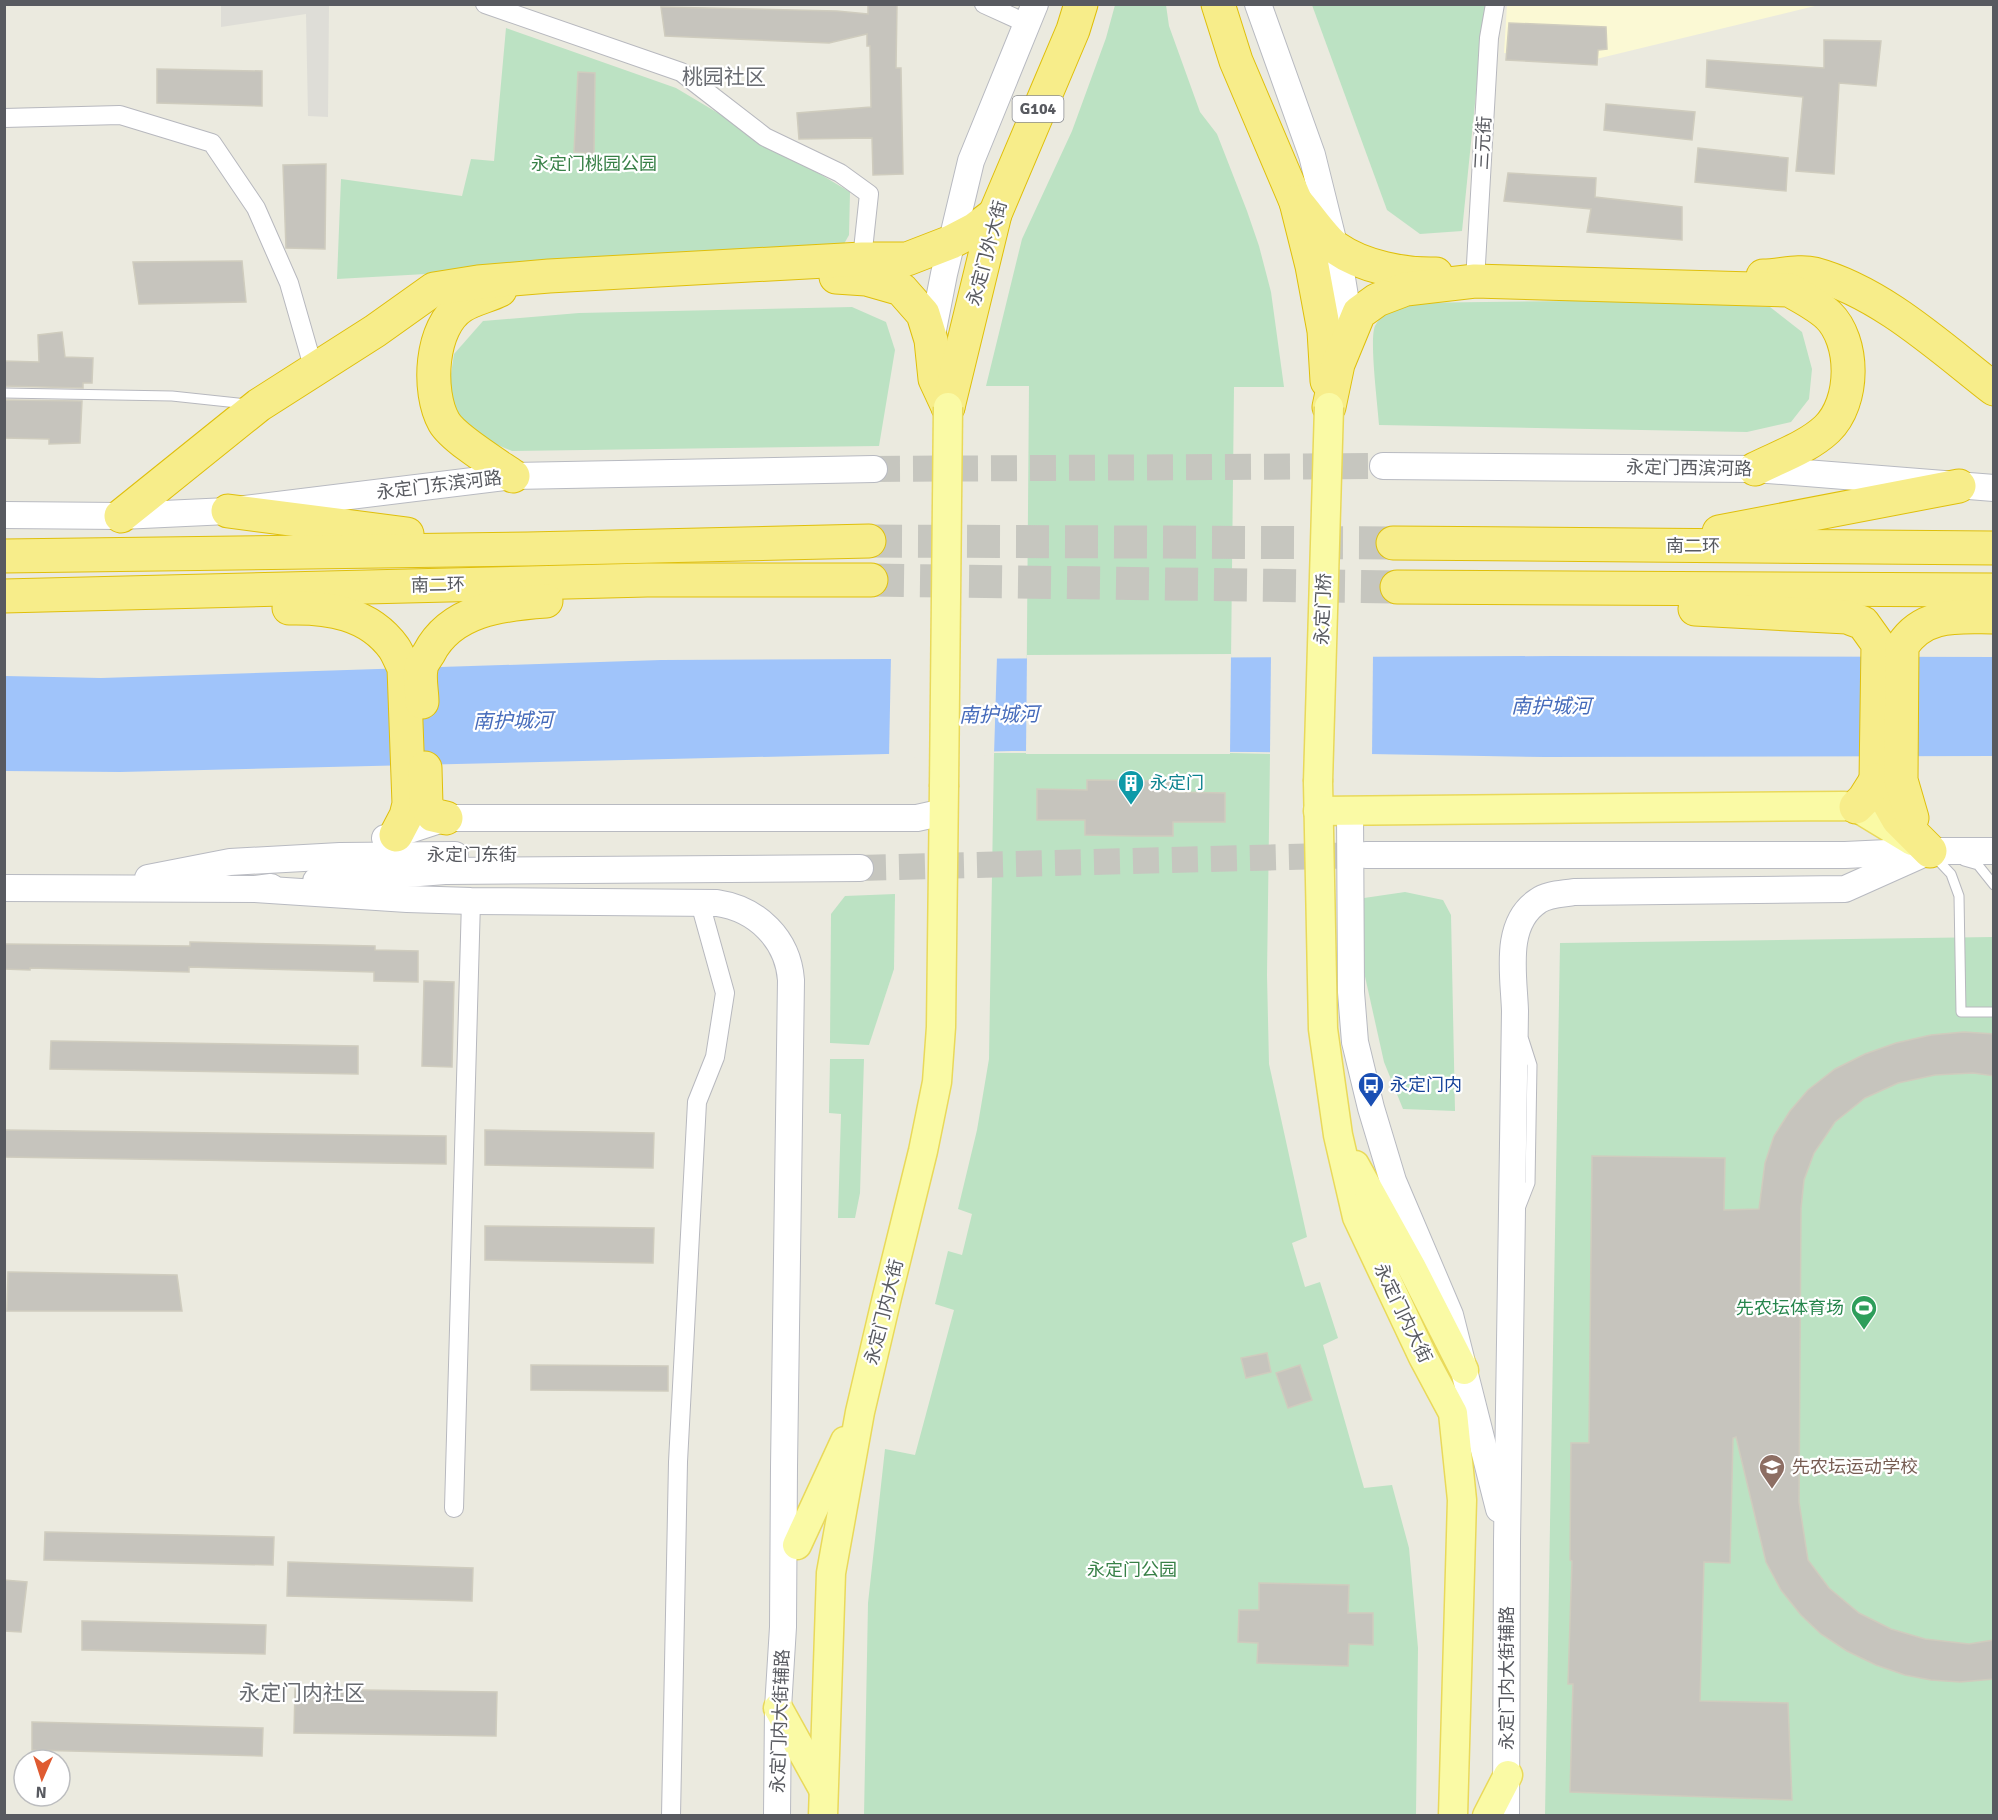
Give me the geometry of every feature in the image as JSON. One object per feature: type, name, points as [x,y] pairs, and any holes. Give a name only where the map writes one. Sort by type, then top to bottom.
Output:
[{"type":"highway","name":"永定门外大街","points":[[948,407],[995,214],[1073,30],[1081,4]]},
{"type":"highway","points":[[1218,4],[1236,61],[1296,202],[1312,266],[1324,331],[1329,407]]},
{"type":"highway","points":[[1296,202],[1335,248],[1371,263],[1413,275],[1789,290],[1804,298],[1828,315],[1846,345],[1848,377],[1842,406],[1828,428],[1807,443],[1755,468]]},
{"type":"highway","points":[[121,516],[259,405],[375,331],[434,289],[478,282],[549,276],[862,259],[907,259],[951,242],[974,230],[995,214]]},
{"type":"highway","points":[[1329,407],[1338,364],[1359,313],[1380,298],[1406,289],[1475,278],[1812,274],[1868,295],[1994,389]]},
{"type":"highway","points":[[513,476],[472,448],[444,423],[434,392],[434,357],[438,340],[448,319],[461,307],[504,289],[618,282],[826,276],[866,279],[901,289],[923,314],[931,340],[935,379],[948,407]]},
{"type":"highway","points":[[1644,546],[1959,486]]},
{"type":"highway","points":[[228,511],[528,549]]},
{"type":"highway","name":"南二环","points":[[4,556],[528,549],[869,541]]},
{"type":"highway","name":"南二环","points":[[1393,543],[1994,548]]},
{"type":"highway","points":[[427,809],[421,668],[432,646],[445,632],[460,620],[486,609],[516,603],[579,598],[647,580]]},
{"type":"highway","name":"南二环","points":[[4,596],[647,580],[871,580]]},
{"type":"highway","points":[[1397,587],[1994,590]]},
{"type":"highway","points":[[1637,587],[1669,602],[1695,609],[1847,617],[1863,623],[1890,645]]},
{"type":"highway","points":[[124,592],[226,609],[331,609],[365,623],[382,635],[394,648],[404,668],[427,809]]},
{"type":"highway","points":[[1890,645],[1908,637],[1919,626],[1943,618],[1994,617]]},
{"type":"highway","points":[[1890,645],[1889,780],[1898,819],[1930,851]]},
{"type":"highway","points":[[1856,807],[1889,780]]},
{"type":"highway","points":[[396,835],[406,816],[427,809]]},
{"type":"main road","points":[[944,798],[948,407]]},
{"type":"main road","name":"永定门桥","points":[[1318,811],[1329,407]]},
{"type":"main road","name":"永定门内大街","points":[[823,1802],[831,1573],[860,1412],[923,1151],[937,1082],[941,1027],[944,798]]},
{"type":"main road","points":[[1318,811],[1856,807],[1930,851]]},
{"type":"main road","name":"永定门内大街","points":[[1318,811],[1323,1029],[1338,1135],[1357,1217],[1423,1357],[1453,1413],[1462,1500],[1453,1815]]},
{"type":"main road","points":[[1338,1135],[1412,1268],[1464,1370]]},
{"type":"main road","points":[[797,1545],[860,1412]]},
{"type":"main road","points":[[778,1708],[823,1802]]},
{"type":"main road","points":[[1487,1815],[1508,1775]]},
{"type":"street","points":[[485,4],[681,72],[765,137],[840,172],[869,194],[862,259]]},
{"type":"street","points":[[984,4],[1031,14]]},
{"type":"street","points":[[1258,4],[1312,155],[1341,272],[1351,333]]},
{"type":"street","name":"三元街","points":[[1475,278],[1489,38],[1495,4]]},
{"type":"street","name":"永定门外大街","points":[[931,340],[951,242],[971,161],[1031,14]]},
{"type":"street","points":[[4,118],[120,115],[212,143],[261,219],[289,283],[314,370]]},
{"type":"street","name":"永定门西滨河路","points":[[1383,465],[1755,468],[1994,488]]},
{"type":"street","name":"永定门东滨河路","points":[[4,514],[121,516],[228,511],[513,476],[874,469]]},
{"type":"street","points":[[427,809],[899,819],[926,817],[944,798]]},
{"type":"street","points":[[1350,812],[1351,992],[1355,1042],[1371,1108],[1393,1181],[1450,1315],[1507,1541]]},
{"type":"street","points":[[340,856],[368,842],[396,835]]},
{"type":"street","points":[[1366,848],[1844,842],[1930,851],[1994,851]]},
{"type":"street","points":[[1507,1541],[1515,1011],[1513,946],[1523,915],[1538,900],[1574,892],[1845,889],[1930,851]]},
{"type":"street","name":"永定门东街","points":[[4,888],[87,890],[255,889],[339,878],[445,872],[860,860],[340,856],[230,862],[87,890]]},
{"type":"street","points":[[255,889],[407,899],[700,903],[735,907],[758,919],[780,944],[790,970],[783,1627]]},
{"type":"street","points":[[454,1508],[471,901]]},
{"type":"street","points":[[671,1815],[678,1462],[697,1102],[715,1057],[725,993],[700,903]]},
{"type":"street","name":"永定门内大街辅路","points":[[1506,1815],[1508,1775],[1507,1541]]},
{"type":"street","points":[[783,1627],[797,1545]]},
{"type":"street","name":"永定门内大街辅路","points":[[777,1815],[778,1708],[783,1627]]},
{"type":"lane","points":[[4,393],[172,396],[259,405]]},
{"type":"lane","points":[[1930,851],[1978,865],[1994,885]]},
{"type":"lane","points":[[1930,851],[1951,874],[1959,896],[1961,1011],[1994,1012]]},
{"type":"shaded area","points":[[221,5],[329,5],[328,117],[308,116],[306,14],[221,27]]},
{"type":"shaded area","points":[[1507,5],[1819,5],[1592,60],[1504,53]]},
{"type":"green space","name":"永定门公园","points":[[1115,5],[1166,5],[1169,26],[1200,112],[1217,134],[1247,211],[1271,292],[1284,387],[1234,387],[1230,753],[1270,754],[1267,975],[1269,1064],[1307,1237],[1292,1243],[1305,1287],[1320,1282],[1338,1338],[1323,1345],[1364,1488],[1392,1485],[1409,1548],[1418,1648],[1416,1815],[864,1816],[868,1603],[885,1449],[915,1455],[954,1310],[935,1304],[948,1251],[962,1255],[972,1214],[958,1209],[977,1130],[989,1059],[994,753],[1026,753],[1029,386],[986,386],[1022,239],[1072,131],[1106,38]]},
{"type":"green space","points":[[1312,5],[1485,5],[1462,231],[1420,234],[1387,210]]},
{"type":"green space","name":"永定门桃园公园","points":[[506,28],[676,88],[850,192],[849,235],[840,251],[337,279],[341,179],[462,196],[471,159],[494,161]]},
{"type":"green space","points":[[1660,300],[1770,307],[1802,332],[1812,369],[1809,399],[1791,422],[1747,432],[1379,425],[1373,333],[1380,318],[1404,303]]},
{"type":"green space","points":[[852,307],[886,322],[895,350],[879,446],[512,451],[470,433],[448,394],[454,354],[483,321],[579,313]]},
{"type":"green space","points":[[1405,892],[1443,900],[1451,915],[1455,1111],[1403,1109],[1384,1062],[1362,963],[1364,898]]},
{"type":"green space","points":[[895,894],[894,969],[869,1045],[830,1043],[831,914],[845,896]]},
{"type":"green space","name":"先农坛运动学校","points":[[1993,937],[1993,1815],[1545,1816],[1560,943]]},
{"type":"green space","points":[[830,1059],[864,1059],[860,1193],[855,1218],[838,1218],[841,1114],[829,1113]]},
{"type":"water","name":"南护城河","points":[[1553,656],[1993,657],[1993,756],[1545,757],[1012,751],[120,772],[5,771],[5,676],[101,678],[661,660]]},
{"type":"pier","points":[[1231,654],[1230,754],[1026,754],[1027,655]]},
{"type":"pier","points":[[1271,654],[1373,654],[1372,757],[1270,755]]},
{"type":"pier","points":[[891,656],[997,656],[994,755],[889,758]]},
{"type":"building","points":[[868,4],[897,4],[896,68],[901,68],[903,174],[873,175],[872,138],[799,139],[797,113],[871,107],[870,46],[867,46],[867,34],[829,43],[665,36],[661,7],[837,11],[868,14]]},
{"type":"building","points":[[1509,23],[1606,27],[1607,49],[1598,50],[1597,65],[1506,60]]},
{"type":"building","points":[[1824,40],[1881,41],[1876,86],[1839,83],[1834,174],[1796,171],[1803,97],[1706,87],[1707,60],[1824,68]]},
{"type":"building","points":[[157,69],[262,71],[262,106],[157,103]]},
{"type":"building","points":[[578,72],[595,73],[594,154],[574,152]]},
{"type":"building","points":[[1606,104],[1695,112],[1692,140],[1604,130]]},
{"type":"building","points":[[1698,148],[1788,158],[1786,191],[1695,182]]},
{"type":"building","points":[[326,164],[325,249],[286,248],[283,165]]},
{"type":"building","points":[[1508,173],[1596,178],[1595,197],[1682,207],[1682,240],[1587,232],[1591,209],[1504,201]]},
{"type":"building","points":[[242,261],[246,302],[139,304],[133,262]]},
{"type":"building","points":[[62,332],[65,357],[93,358],[92,383],[83,383],[83,388],[4,386],[4,361],[39,362],[38,335]]},
{"type":"building","points":[[4,400],[82,401],[80,443],[49,444],[49,439],[4,438]]},
{"type":"building","name":"永定门","points":[[1087,780],[1174,781],[1174,792],[1225,793],[1225,822],[1173,822],[1173,836],[1136,836],[1085,835],[1085,820],[1037,820],[1037,789],[1087,790]]},
{"type":"building","points":[[190,942],[375,946],[375,950],[418,951],[418,982],[374,981],[374,972],[189,967],[189,972],[4,969],[4,944],[190,946]]},
{"type":"building","points":[[424,981],[454,982],[452,1067],[422,1066]]},
{"type":"building","points":[[1964,1032],[1994,1034],[1994,1076],[1973,1073],[1935,1075],[1898,1083],[1865,1098],[1835,1122],[1814,1153],[1804,1180],[1801,1208],[1799,1502],[1808,1560],[1829,1588],[1859,1613],[1891,1629],[1925,1639],[1969,1644],[1994,1640],[1994,1679],[1960,1682],[1905,1675],[1876,1665],[1847,1651],[1821,1634],[1801,1615],[1781,1590],[1766,1562],[1736,1437],[1733,1438],[1730,1563],[1704,1562],[1700,1701],[1788,1703],[1792,1800],[1570,1792],[1573,1684],[1568,1684],[1572,1561],[1570,1560],[1571,1443],[1589,1443],[1592,1156],[1725,1158],[1724,1210],[1759,1209],[1765,1163],[1774,1136],[1790,1111],[1808,1090],[1835,1069],[1865,1054],[1896,1043],[1931,1035]]},
{"type":"building","points":[[51,1041],[358,1046],[358,1074],[50,1069]]},
{"type":"building","points":[[4,1130],[446,1136],[446,1164],[4,1157]]},
{"type":"building","points":[[485,1130],[654,1133],[653,1168],[485,1165]]},
{"type":"building","points":[[485,1226],[654,1228],[653,1263],[485,1260]]},
{"type":"building","points":[[8,1272],[177,1275],[182,1311],[7,1311]]},
{"type":"building","points":[[1267,1353],[1271,1372],[1246,1378],[1241,1358]]},
{"type":"building","points":[[531,1365],[668,1366],[668,1391],[531,1390]]},
{"type":"building","points":[[1300,1365],[1312,1400],[1288,1408],[1276,1373]]},
{"type":"building","points":[[45,1532],[274,1537],[273,1565],[44,1560]]},
{"type":"building","points":[[288,1562],[473,1568],[472,1601],[287,1596]]},
{"type":"building","points":[[4,1580],[27,1582],[21,1632],[4,1631]]},
{"type":"building","points":[[1259,1583],[1349,1585],[1348,1613],[1373,1613],[1373,1645],[1349,1644],[1348,1666],[1257,1663],[1258,1643],[1238,1642],[1239,1610],[1259,1610]]},
{"type":"building","points":[[82,1621],[266,1625],[265,1654],[82,1650]]},
{"type":"building","points":[[295,1689],[497,1692],[496,1736],[294,1733]]},
{"type":"building","points":[[32,1722],[263,1728],[262,1756],[32,1748]]},
{"type":"tunnel","points":[[874,469],[1383,466]]},
{"type":"tunnel","points":[[869,541],[1393,543]]},
{"type":"tunnel","points":[[871,580],[1397,587]]},
{"type":"tunnel","points":[[860,868],[1366,855]]},
{"type":"place","name":"永定门","points":[[1131,806]]},
{"type":"place","name":"永定门内","points":[[1371,1108]]},
{"type":"place","name":"先农坛体育场","points":[[1864,1331]]},
{"type":"place","name":"先农坛运动学校","points":[[1772,1490]]},
{"type":"district","name":"桃园社区","points":[[724,77]]},
{"type":"district","name":"永定门内社区","points":[[302,1693]]}]
